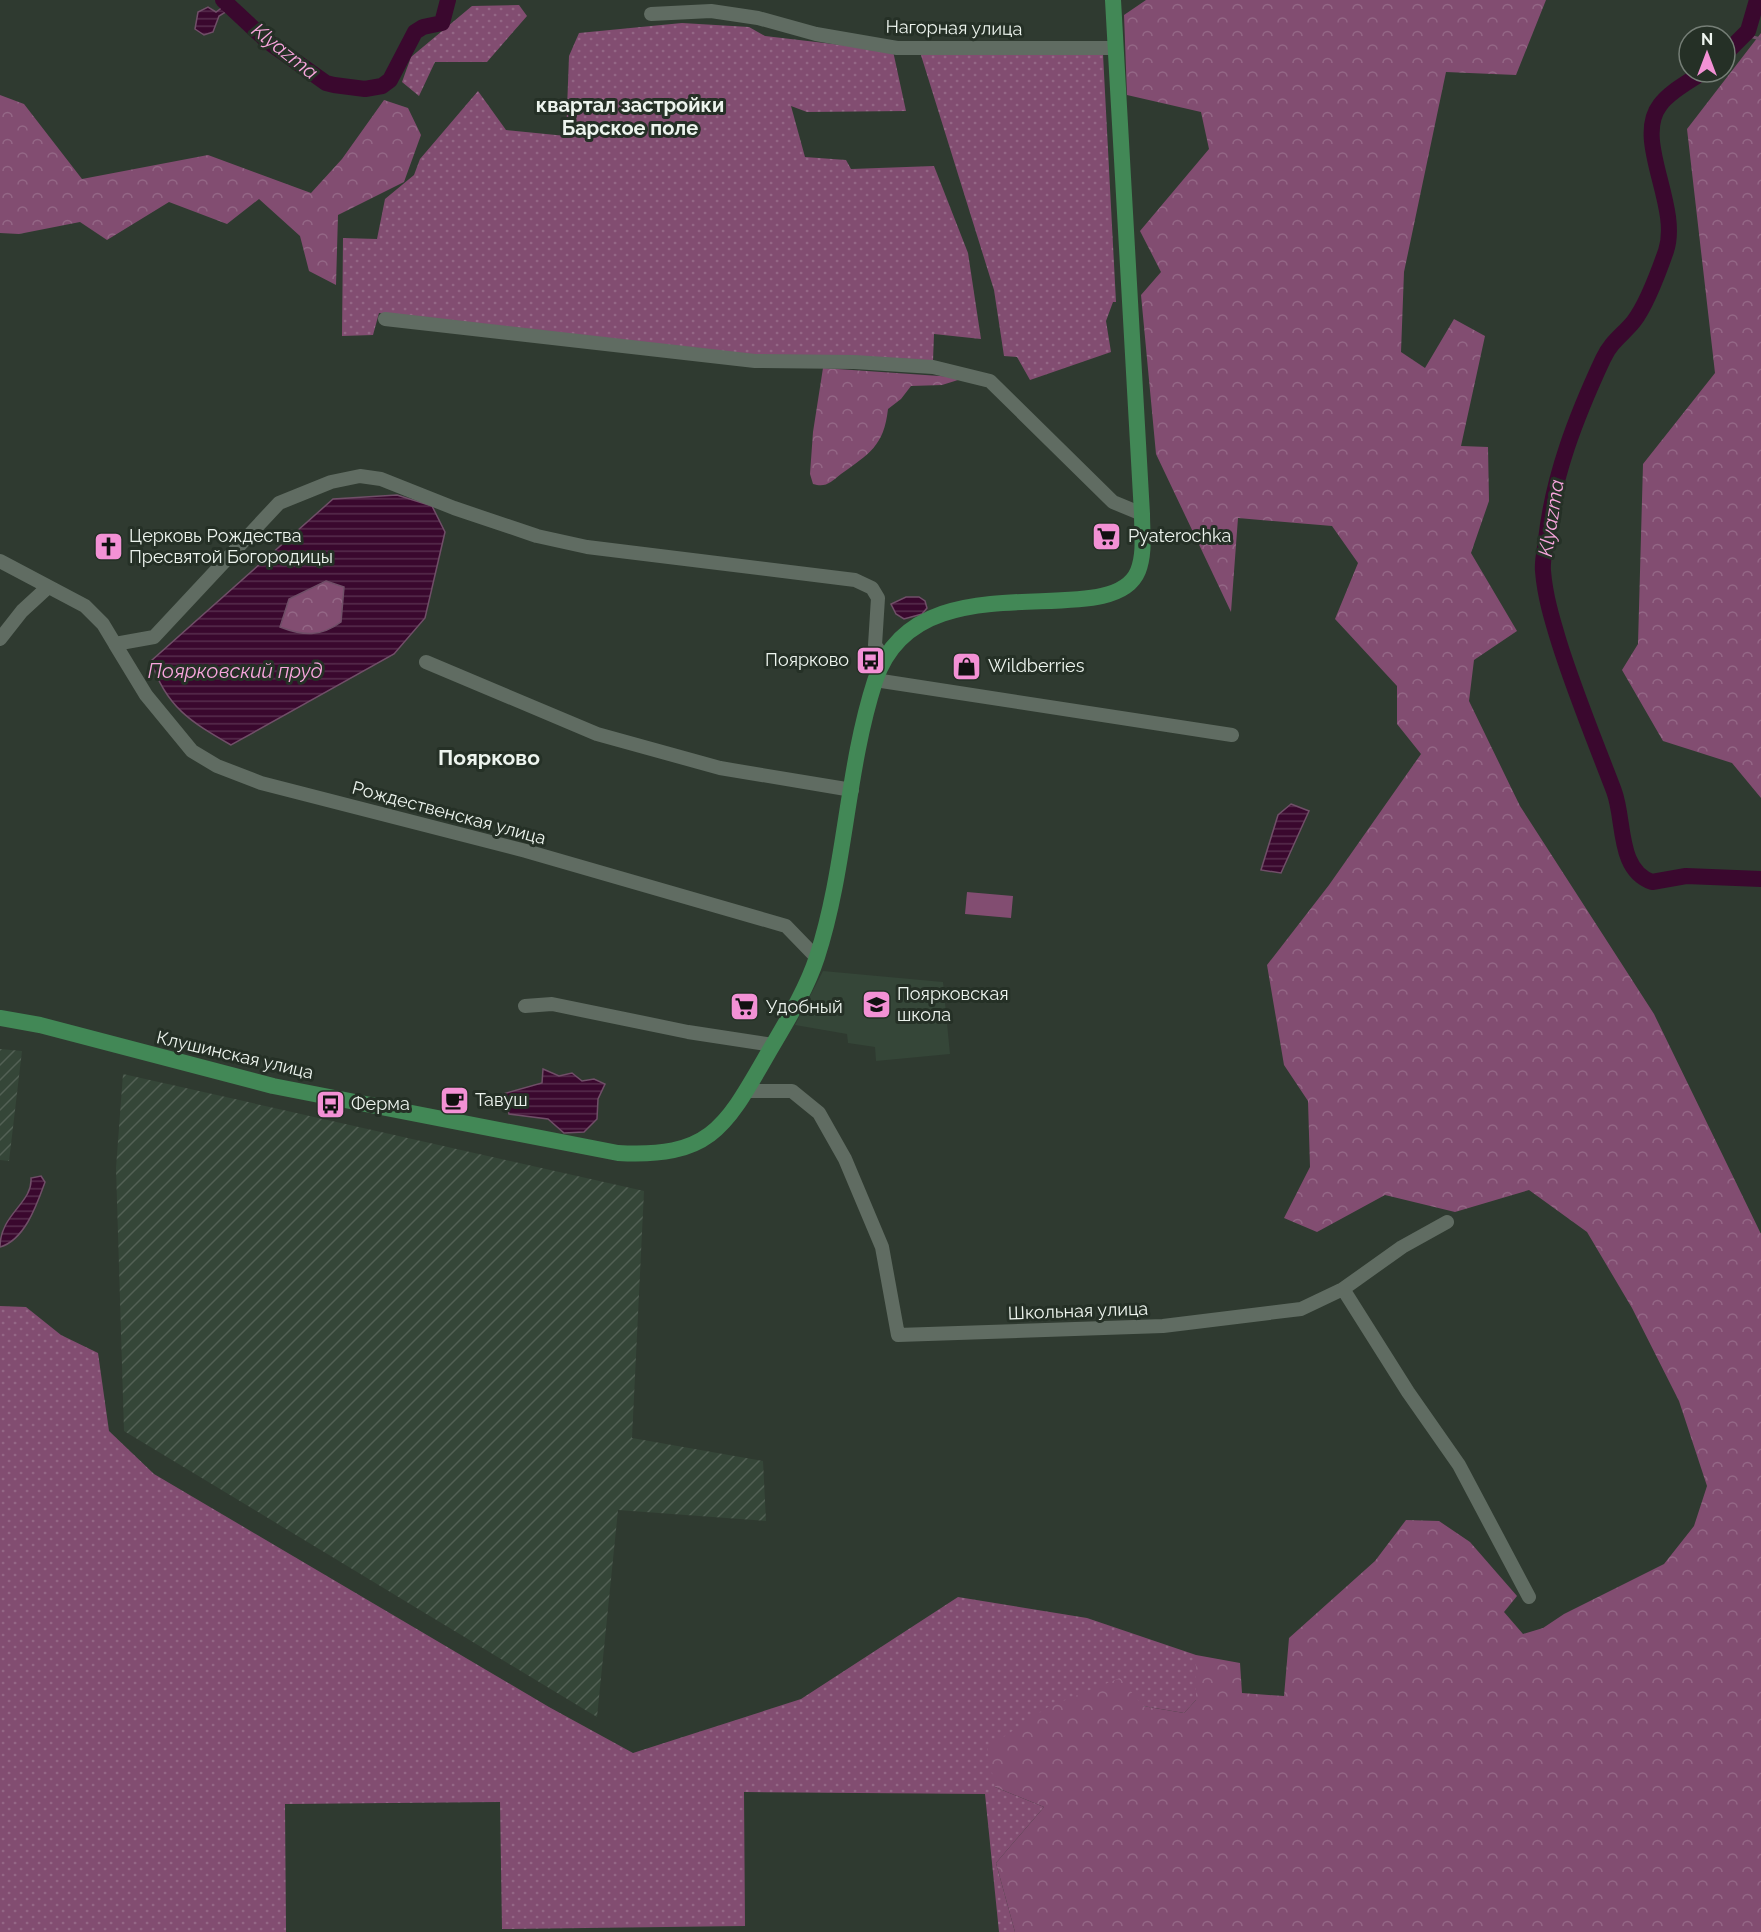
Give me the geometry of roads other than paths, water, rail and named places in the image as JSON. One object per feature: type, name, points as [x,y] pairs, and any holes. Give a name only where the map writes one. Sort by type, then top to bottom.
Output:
[{"type":"main road","name":"Клушинская улица","points":[[0,1018],[40,1025],[227,1076],[554,1143],[618,1153],[651,1155],[675,1152],[699,1143],[723,1125],[746,1091],[772,1045],[817,958],[835,882],[875,680],[885,658],[912,630],[949,610],[1002,601],[1080,601],[1120,590],[1137,573],[1143,547],[1142,514],[1113,0]]},
{"type":"street","name":"Нагорная улица","points":[[651,14],[711,10],[758,18],[816,34],[897,48],[1116,48]]},
{"type":"street","points":[[385,319],[755,361],[854,362],[933,367],[990,381],[1113,502],[1142,514]]},
{"type":"street","points":[[115,644],[154,637],[279,502],[331,482],[360,476],[381,479],[454,508],[557,541],[587,547],[855,580],[872,588],[878,598],[875,645],[885,658]]},
{"type":"street","name":"Рождественская улица","points":[[0,561],[47,588],[85,606],[103,624],[146,695],[192,751],[217,766],[261,783],[526,851],[786,926],[817,958]]},
{"type":"street","points":[[0,639],[47,588]]},
{"type":"street","points":[[426,662],[597,734],[720,768],[852,790]]},
{"type":"street","points":[[875,680],[1232,735]]},
{"type":"street","points":[[525,1006],[552,1004],[688,1032],[772,1045]]},
{"type":"street","name":"Школьная улица","points":[[746,1091],[792,1091],[819,1113],[845,1159],[882,1247],[898,1335],[1163,1326],[1301,1309],[1343,1289],[1402,1247],[1447,1222]]},
{"type":"street","points":[[1343,1289],[1408,1392],[1459,1465],[1529,1597]]},
{"type":"water","points":[[227,4],[232,8],[219,16],[213,32],[204,35],[195,29],[198,12],[208,7],[216,12]]},
{"type":"water","name":"Поярковский пруд","points":[[397,495],[432,506],[445,532],[425,618],[394,654],[231,745],[204,729],[172,702],[157,677],[151,661],[333,499]],"holes":[[[326,581],[344,587],[341,622],[334,627],[312,634],[280,627],[289,599]]]},
{"type":"water","points":[[906,597],[919,597],[925,601],[927,608],[922,614],[904,619],[896,614],[891,604]]},
{"type":"water","points":[[1291,804],[1309,811],[1281,873],[1261,870],[1278,815]]},
{"type":"water","points":[[543,1069],[559,1076],[572,1073],[582,1081],[594,1079],[605,1084],[598,1099],[597,1119],[584,1132],[564,1133],[548,1119],[509,1114],[503,1094],[542,1083]]},
{"type":"water","points":[[41,1176],[45,1182],[29,1220],[16,1237],[0,1247],[5,1226],[27,1195],[31,1178]]},
{"type":"waterway","name":"Klyazma","points":[[223,0],[267,41],[326,83],[365,89],[382,86],[390,80],[415,32],[423,27],[442,23],[448,0]]},
{"type":"waterway","name":"Klyazma","points":[[1737,42],[1748,31],[1757,0]]},
{"type":"waterway","points":[[1748,31],[1749,36],[1761,39]]},
{"type":"waterway","name":"Klyazma","points":[[1685,84],[1669,95],[1660,105],[1653,119],[1654,155],[1668,214],[1669,233],[1666,251],[1639,314],[1610,347],[1603,359],[1575,425],[1554,493],[1543,571],[1551,616],[1578,698],[1614,791],[1627,856],[1633,867],[1641,876],[1652,882],[1686,876],[1761,879]]},
{"type":"place","name":"Pyaterochka","points":[[1107,536]]},
{"type":"place","name":"Церковь Рождества Пресвятой Богородицы","points":[[108,546]]},
{"type":"place","name":"Поярково","points":[[870,660]]},
{"type":"place","name":"Wildberries","points":[[967,666]]},
{"type":"place","name":"Поярковская школа","points":[[876,1004]]},
{"type":"place","name":"Удобный","points":[[745,1007]]},
{"type":"place","name":"Тавуш","points":[[454,1100]]},
{"type":"place","name":"Ферма","points":[[330,1104]]},
{"type":"district","name":"квартал застройки Барское поле","points":[[630,116]]},
{"type":"district","name":"Поярково","points":[[489,758]]}]
